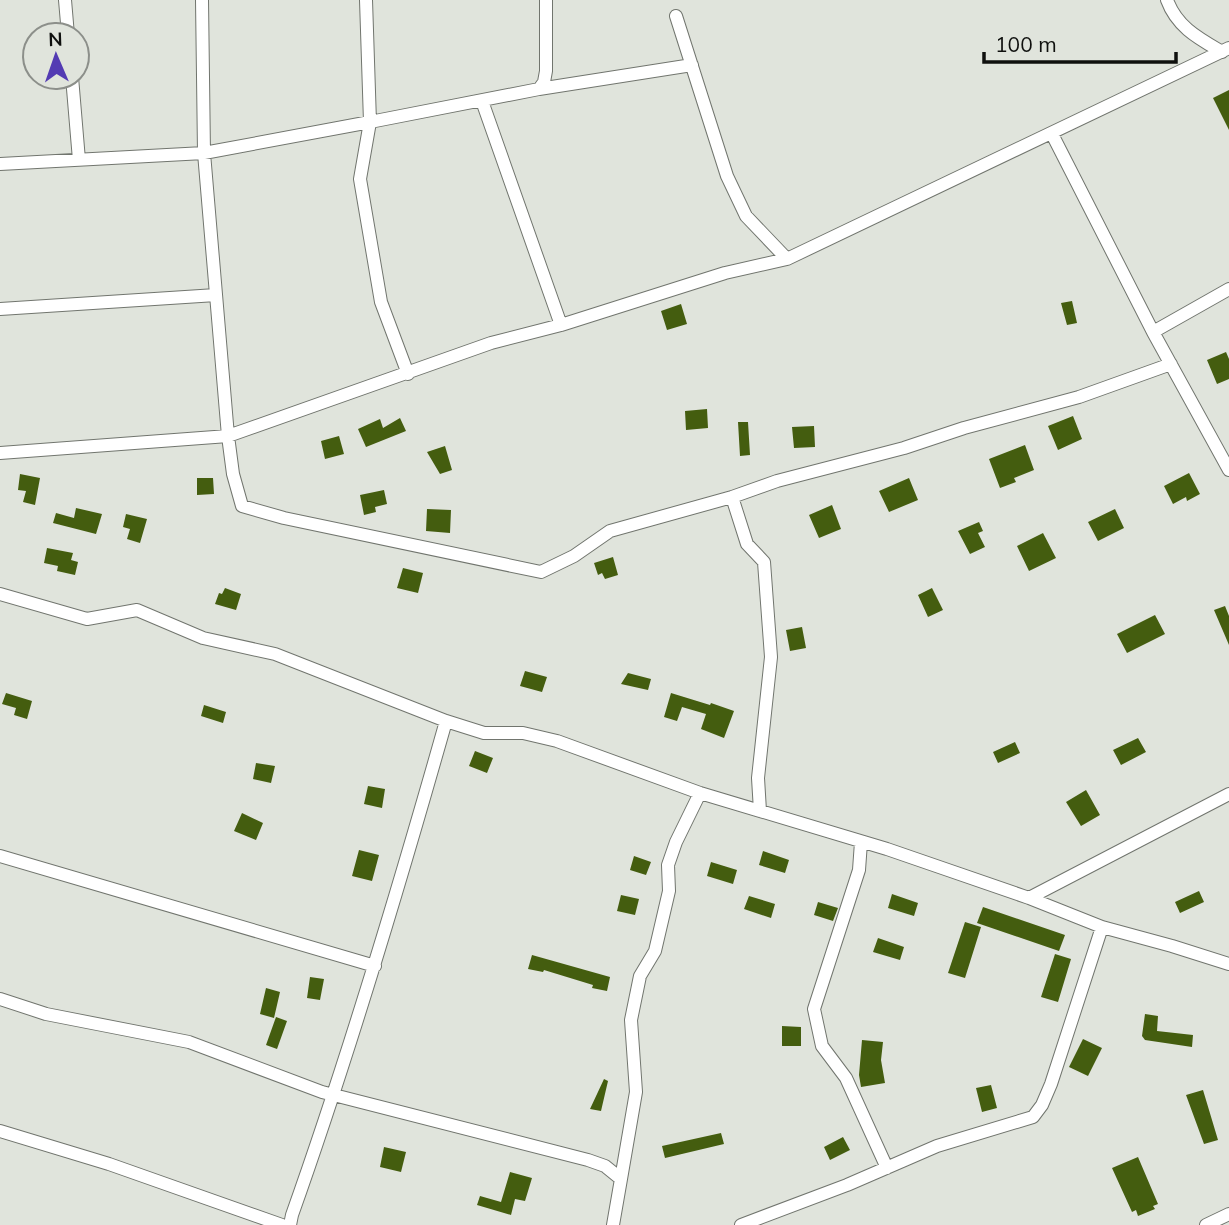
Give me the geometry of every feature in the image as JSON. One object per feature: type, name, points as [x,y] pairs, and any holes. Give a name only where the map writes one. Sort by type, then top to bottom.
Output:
[{"type":"street","points":[[65,0],[67,21]]},
{"type":"street","points":[[202,0],[204,153],[228,436],[233,474],[242,506],[284,518],[541,572],[574,556],[610,531],[732,497],[777,481],[904,448],[964,428],[1079,397],[1171,364]]},
{"type":"street","points":[[366,0],[370,122],[360,179],[381,302],[408,374]]},
{"type":"street","points":[[539,89],[544,82],[546,71],[546,0]]},
{"type":"street","points":[[1167,0],[1172,13],[1190,34],[1225,50]]},
{"type":"street","points":[[676,16],[727,176],[746,216],[787,259]]},
{"type":"street","points":[[0,453],[228,436],[491,343],[561,325],[725,273],[787,259],[1225,50]]},
{"type":"street","points":[[0,164],[204,153],[539,89],[692,65]]},
{"type":"street","points":[[73,91],[79,160]]},
{"type":"street","points":[[482,101],[561,325]]},
{"type":"street","points":[[1052,134],[1153,332],[1229,470]]},
{"type":"street","points":[[1153,332],[1229,289]]},
{"type":"street","points":[[0,309],[216,295]]},
{"type":"street","points":[[732,497],[747,544],[764,562],[771,657],[758,778],[761,811]]},
{"type":"street","points":[[0,594],[87,619],[136,611],[203,638],[275,654],[484,733],[523,733],[557,741],[700,793],[861,842],[1029,898],[1102,927],[1229,964]]},
{"type":"street","points":[[290,1225],[335,1095],[375,966],[446,720]]},
{"type":"street","points":[[612,1225],[636,1092],[631,1020],[640,976],[654,951],[669,891],[668,865],[700,793]]},
{"type":"street","points":[[1029,898],[1229,794]]},
{"type":"street","points":[[861,842],[859,870],[814,1009],[822,1046],[846,1078],[887,1168]]},
{"type":"street","points":[[0,856],[375,966]]},
{"type":"street","points":[[741,1225],[848,1185],[937,1146],[1032,1117],[1042,1105],[1051,1084],[1102,927]]},
{"type":"street","points":[[0,999],[47,1013],[189,1042],[335,1095],[588,1160],[605,1166],[621,1179]]},
{"type":"street","points":[[0,1131],[109,1164],[282,1225]]},
{"type":"street","points":[[1206,1225],[1229,1213]]},
{"type":"building","points":[[1229,90],[1229,130],[1213,98]]},
{"type":"building","points":[[1072,301],[1077,323],[1067,325],[1061,303]]},
{"type":"building","points":[[681,304],[687,324],[667,330],[661,311]]},
{"type":"building","points":[[1226,352],[1229,359],[1229,379],[1217,384],[1207,360]]},
{"type":"building","points":[[707,409],[708,428],[686,430],[685,411]]},
{"type":"building","points":[[1073,416],[1082,439],[1058,450],[1048,426]]},
{"type":"building","points":[[400,418],[406,431],[366,447],[358,429],[380,419],[383,428]]},
{"type":"building","points":[[738,422],[748,422],[750,455],[740,456]]},
{"type":"building","points":[[814,426],[815,447],[794,448],[792,427]]},
{"type":"building","points":[[339,436],[344,454],[325,459],[321,441]]},
{"type":"building","points":[[1025,445],[1034,470],[1014,478],[1016,482],[1000,488],[989,459]]},
{"type":"building","points":[[445,446],[452,470],[440,474],[427,452]]},
{"type":"building","points":[[1189,473],[1200,494],[1173,504],[1164,486]]},
{"type":"building","points":[[20,474],[40,478],[35,505],[23,502],[26,491],[18,490]]},
{"type":"building","points":[[197,478],[213,478],[214,494],[197,495]]},
{"type":"building","points":[[909,478],[918,500],[889,512],[879,491]]},
{"type":"building","points":[[384,490],[387,504],[375,507],[376,512],[364,515],[360,495]]},
{"type":"building","points":[[832,505],[841,529],[819,538],[809,515]]},
{"type":"building","points":[[76,508],[102,514],[96,534],[53,523],[56,513],[74,518]]},
{"type":"building","points":[[427,509],[451,510],[450,533],[426,531]]},
{"type":"building","points":[[1115,509],[1124,528],[1098,541],[1088,522]]},
{"type":"building","points":[[126,514],[147,519],[140,543],[127,539],[130,529],[123,527]]},
{"type":"building","points":[[979,522],[983,531],[978,533],[985,547],[970,554],[958,531]]},
{"type":"building","points":[[1043,533],[1056,558],[1029,571],[1017,546]]},
{"type":"building","points":[[47,548],[73,553],[71,560],[78,562],[75,575],[57,571],[58,566],[44,563]]},
{"type":"building","points":[[613,557],[618,575],[605,579],[602,573],[598,575],[594,563]]},
{"type":"building","points":[[403,568],[423,573],[418,593],[397,588]]},
{"type":"building","points":[[225,588],[241,594],[236,610],[215,604],[219,593],[222,594]]},
{"type":"building","points":[[932,588],[943,610],[928,617],[918,595]]},
{"type":"building","points":[[1225,606],[1229,616],[1229,645],[1214,610]]},
{"type":"building","points":[[1155,615],[1165,634],[1127,653],[1117,634]]},
{"type":"building","points":[[802,627],[806,648],[790,651],[786,630]]},
{"type":"building","points":[[525,671],[547,677],[542,692],[520,686]]},
{"type":"building","points":[[628,673],[651,679],[648,690],[621,684]]},
{"type":"building","points":[[6,693],[32,701],[27,719],[14,715],[16,708],[2,704]]},
{"type":"building","points":[[671,693],[734,711],[724,738],[701,729],[706,714],[682,707],[677,721],[664,717]]},
{"type":"building","points":[[204,705],[226,712],[223,723],[201,716]]},
{"type":"building","points":[[1138,738],[1146,752],[1121,765],[1113,750]]},
{"type":"building","points":[[1015,742],[1020,753],[998,763],[993,752]]},
{"type":"building","points":[[475,751],[493,758],[487,773],[469,766]]},
{"type":"building","points":[[256,763],[275,766],[271,783],[253,779]]},
{"type":"building","points":[[368,786],[385,789],[382,808],[364,804]]},
{"type":"building","points":[[1086,790],[1100,815],[1081,826],[1066,802]]},
{"type":"building","points":[[242,813],[263,823],[256,840],[234,831]]},
{"type":"building","points":[[359,850],[379,855],[372,881],[352,876]]},
{"type":"building","points":[[763,851],[789,860],[785,873],[759,865]]},
{"type":"building","points":[[634,856],[651,862],[646,875],[630,870]]},
{"type":"building","points":[[711,862],[737,870],[733,884],[707,876]]},
{"type":"building","points":[[1199,891],[1204,902],[1180,913],[1175,902]]},
{"type":"building","points":[[892,894],[918,903],[914,916],[888,908]]},
{"type":"building","points":[[621,895],[639,899],[635,915],[617,911]]},
{"type":"building","points":[[749,896],[775,904],[771,918],[744,909]]},
{"type":"building","points":[[818,902],[838,908],[833,921],[814,915]]},
{"type":"building","points":[[983,907],[1065,935],[1059,951],[977,923]]},
{"type":"building","points":[[965,922],[981,927],[965,978],[948,973]]},
{"type":"building","points":[[878,938],[904,947],[900,960],[873,952]]},
{"type":"building","points":[[1055,954],[1071,959],[1058,1002],[1041,997]]},
{"type":"building","points":[[532,955],[610,977],[607,991],[544,970],[528,969]]},
{"type":"building","points":[[310,977],[324,979],[320,1000],[307,998]]},
{"type":"building","points":[[266,988],[280,992],[274,1018],[260,1014]]},
{"type":"building","points":[[1145,1014],[1158,1016],[1157,1031],[1193,1035],[1192,1047],[1145,1040],[1142,1036]]},
{"type":"building","points":[[276,1017],[287,1021],[277,1049],[266,1045]]},
{"type":"building","points":[[782,1026],[801,1027],[801,1046],[782,1046]]},
{"type":"building","points":[[1083,1039],[1102,1048],[1088,1076],[1069,1067]]},
{"type":"building","points":[[862,1040],[883,1042],[881,1060],[885,1083],[861,1087],[859,1075]]},
{"type":"building","points":[[604,1079],[608,1081],[601,1111],[590,1109]]},
{"type":"building","points":[[991,1085],[997,1108],[982,1112],[976,1088]]},
{"type":"building","points":[[1203,1090],[1218,1140],[1204,1144],[1186,1095]]},
{"type":"building","points":[[721,1133],[724,1144],[665,1158],[662,1146]]},
{"type":"building","points":[[843,1137],[850,1150],[830,1160],[824,1147]]},
{"type":"building","points":[[384,1147],[406,1152],[401,1172],[380,1167]]},
{"type":"building","points":[[1138,1157],[1158,1204],[1153,1206],[1155,1209],[1138,1216],[1136,1210],[1132,1212],[1112,1168]]},
{"type":"building","points":[[510,1172],[532,1178],[525,1201],[515,1199],[511,1215],[477,1205],[480,1196],[501,1202]]}]
